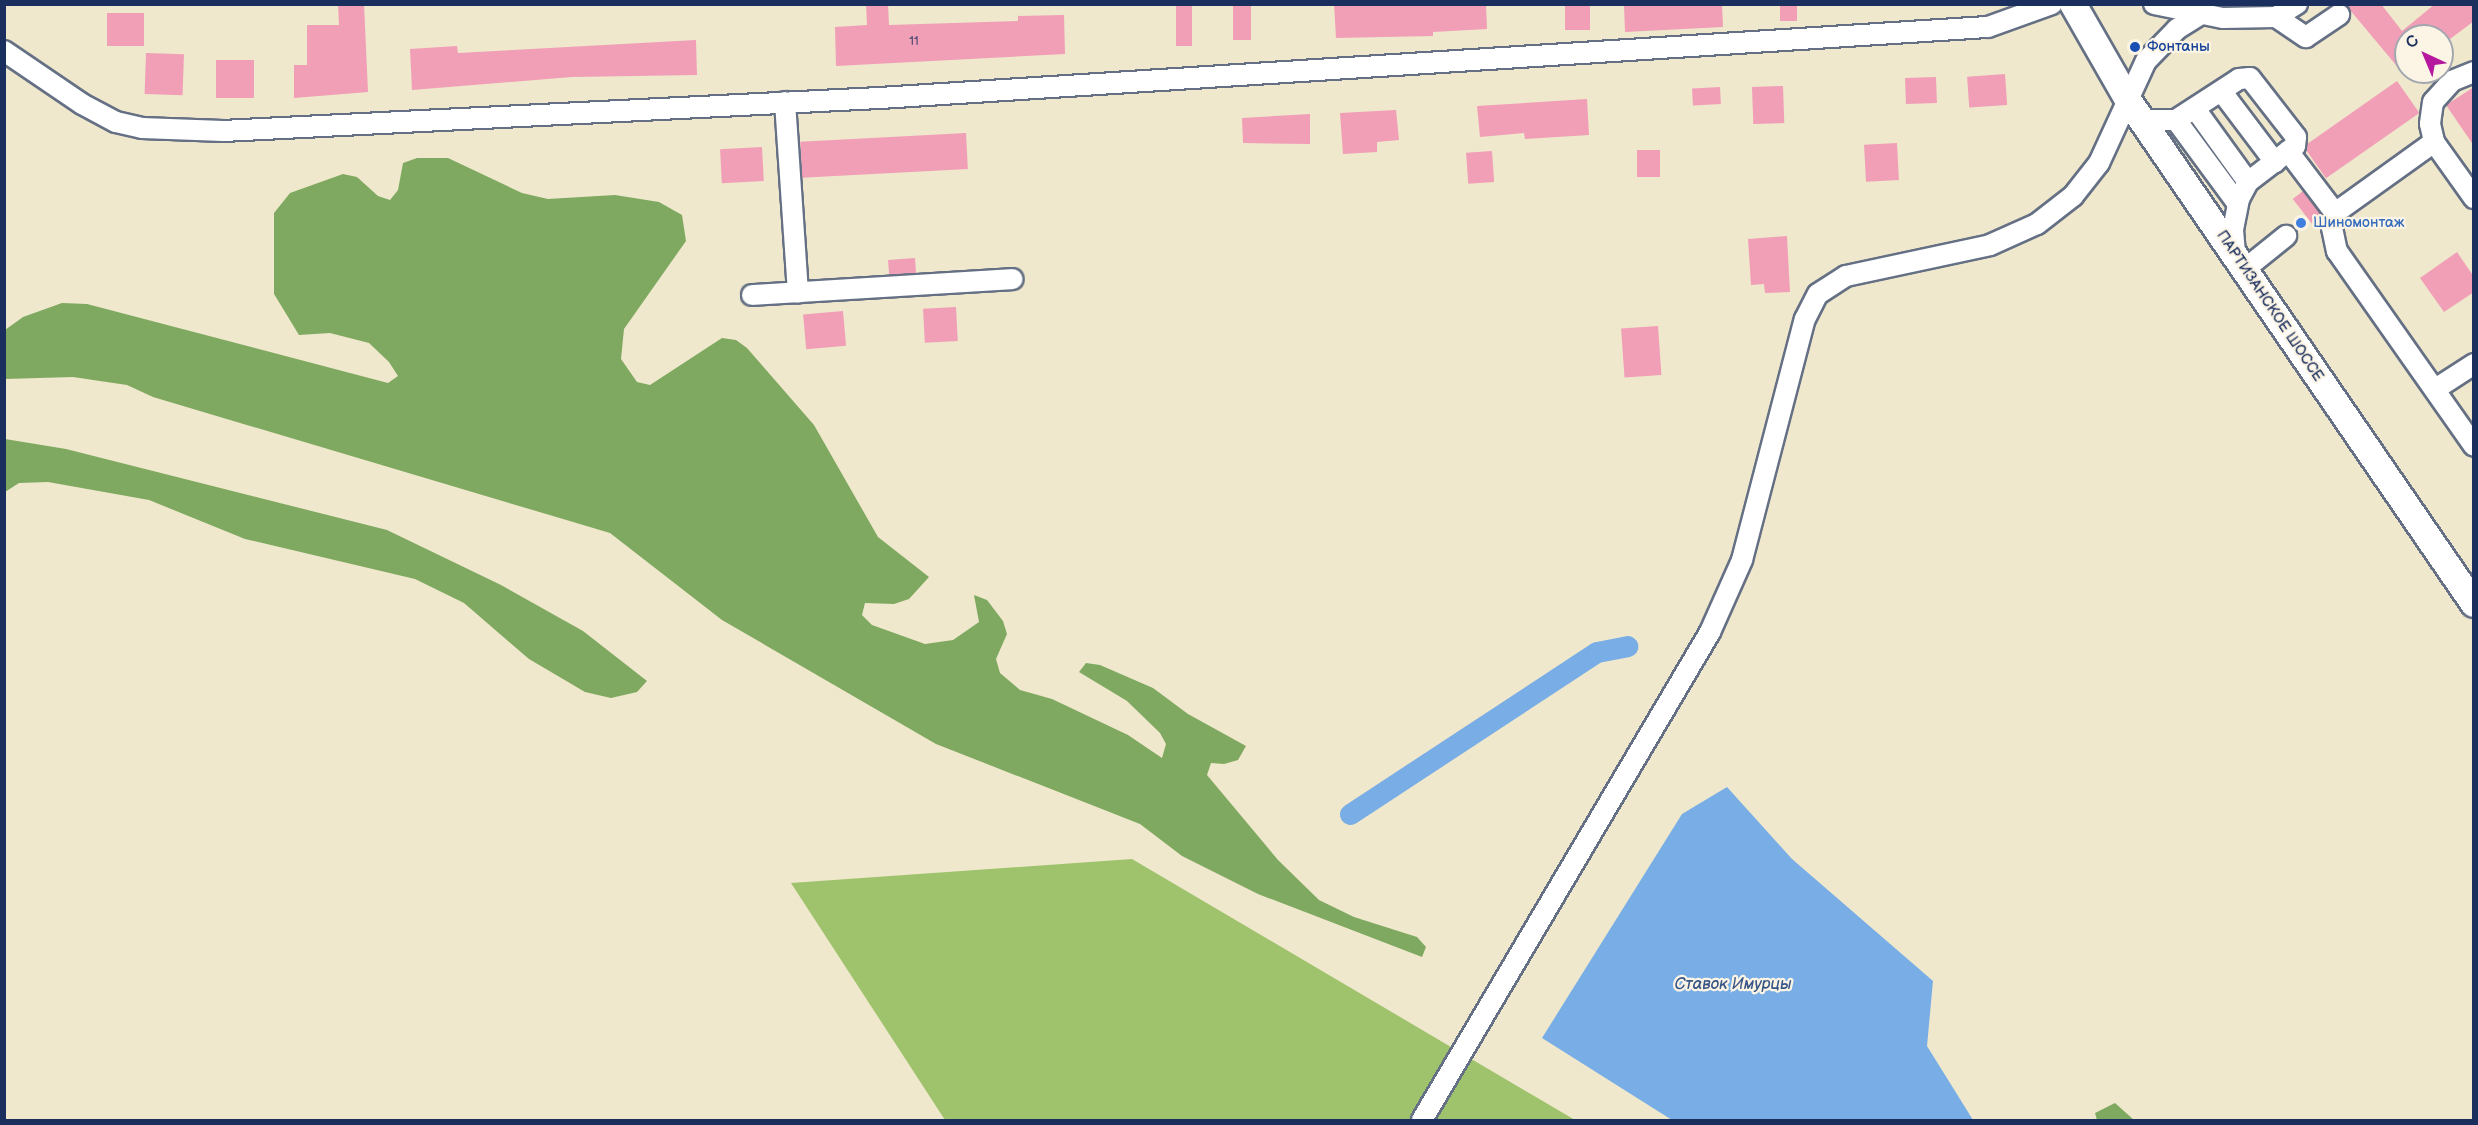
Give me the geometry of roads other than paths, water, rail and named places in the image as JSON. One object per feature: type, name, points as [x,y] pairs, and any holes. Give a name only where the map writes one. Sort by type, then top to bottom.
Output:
[{"type":"main road","name":"ПАРТИЗАНСКОЕ ШОССЕ","points":[[2073,4],[2135,110],[2474,604]]},
{"type":"street","points":[[4,51],[82,104],[116,122],[142,128],[223,131],[785,102],[1988,27],[2052,4]]},
{"type":"street","points":[[2154,4],[2199,15],[2276,16],[2297,4]]},
{"type":"street","points":[[1422,1120],[1698,652],[1742,560],[1805,319],[1818,294],[1846,276],[1990,245],[2037,224],[2073,196],[2135,110],[2146,61],[2177,29],[2199,15]]},
{"type":"street","points":[[2276,16],[2306,36],[2339,15]]},
{"type":"street","points":[[2474,72],[2452,81],[2433,102],[2430,124],[2434,142],[2474,198]]},
{"type":"street","points":[[2176,120],[2196,110],[2240,79],[2250,78],[2296,137],[2295,146],[2248,182],[2238,204],[2240,261],[2286,236]]},
{"type":"street","points":[[2222,92],[2335,213]]},
{"type":"street","points":[[785,102],[798,292]]},
{"type":"street","points":[[2135,110],[2176,120],[2238,204]]},
{"type":"street","points":[[2196,110],[2248,182]]},
{"type":"street","points":[[2434,142],[2335,213],[2332,228],[2337,251],[2437,388],[2474,446]]},
{"type":"street","points":[[752,295],[1013,279]]},
{"type":"street","points":[[2437,388],[2474,364]]},
{"type":"water","name":"Ставок Имурцы","points":[[1727,787],[1792,859],[1933,981],[1927,1046],[1973,1120],[1672,1120],[1542,1038],[1682,814]]},
{"type":"waterway","points":[[1350,814],[1597,652],[1627,646]]},
{"type":"place","name":"Фонтаны","points":[[2135,47]]},
{"type":"place","name":"Шиномонтаж","points":[[2301,223]]}]
